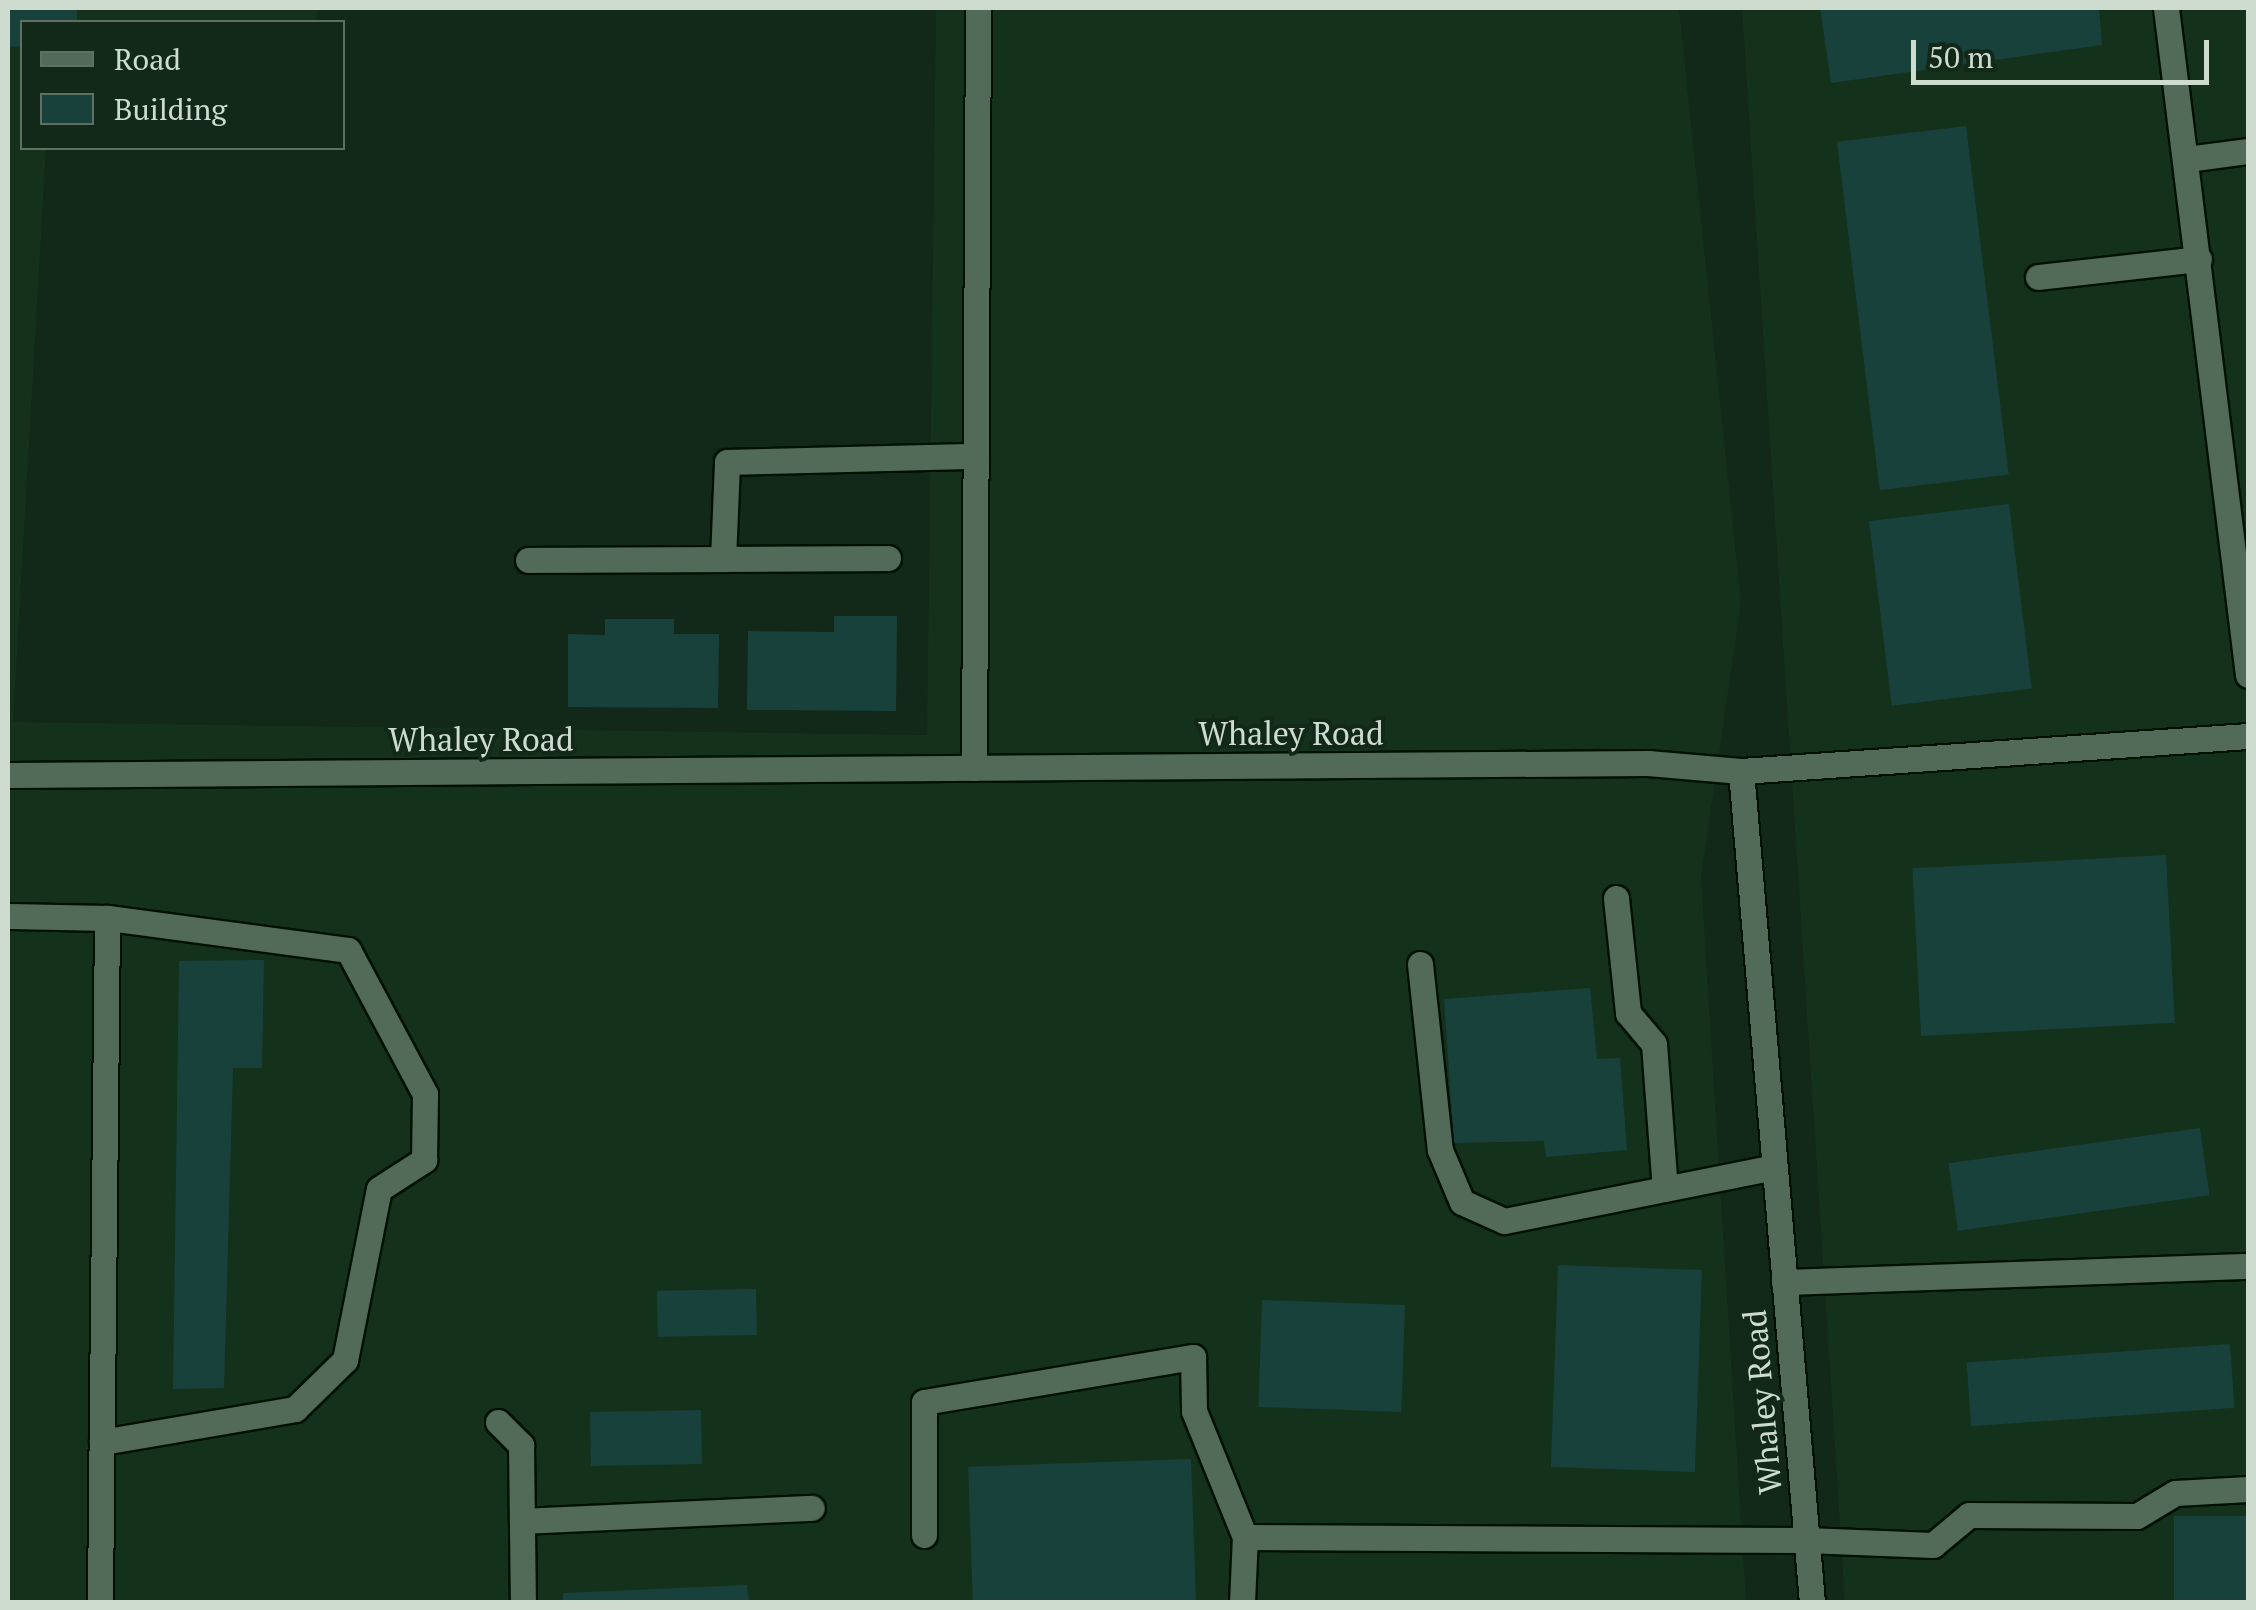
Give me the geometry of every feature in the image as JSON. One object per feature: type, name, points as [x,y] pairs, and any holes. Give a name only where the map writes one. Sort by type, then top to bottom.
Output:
[{"type":"street","points":[[974,768],[978,8]]},
{"type":"street","points":[[2166,8],[2248,675]]},
{"type":"street","points":[[2187,160],[2248,151]]},
{"type":"street","points":[[2038,277],[2199,258]]},
{"type":"street","points":[[723,559],[727,462],[976,456]]},
{"type":"street","points":[[528,560],[888,558]]},
{"type":"street","points":[[1741,771],[2248,736]]},
{"type":"street","name":"Whaley Road","points":[[8,775],[1648,763],[1741,771],[1812,1602]]},
{"type":"street","points":[[1616,898],[1628,1012],[1654,1044],[1664,1189]]},
{"type":"street","points":[[8,916],[106,918],[348,950],[425,1094],[424,1160],[380,1189],[345,1360],[295,1409],[102,1442]]},
{"type":"street","points":[[100,1602],[106,918]]},
{"type":"street","points":[[1420,964],[1440,1150],[1462,1202],[1504,1220],[1774,1167]]},
{"type":"street","points":[[1784,1282],[2244,1266]]},
{"type":"street","points":[[924,1534],[924,1402],[1192,1357],[1194,1412],[1245,1537],[1242,1602]]},
{"type":"street","points":[[498,1422],[521,1445],[523,1602]]},
{"type":"street","points":[[1245,1537],[1806,1540],[1933,1545],[1969,1515],[2137,1516],[2175,1493],[2248,1489]]},
{"type":"street","points":[[522,1521],[812,1508]]},
{"type":"shaded area","points":[[8,8],[318,8],[316,20],[20,20],[20,150],[46,150],[13,722],[927,735],[936,8],[1679,8],[1741,603],[1701,877],[1746,1602],[8,1602]]},
{"type":"shaded area","points":[[1742,8],[2248,8],[2248,1602],[1845,1602]]},
{"type":"building","points":[[8,8],[77,8],[77,20],[20,20],[20,46],[8,47]]},
{"type":"building","points":[[1820,8],[2099,8],[2102,45],[1831,83]]},
{"type":"building","points":[[1966,126],[2009,474],[1880,490],[1837,142]]},
{"type":"building","points":[[2009,504],[2032,689],[1892,706],[1869,521]]},
{"type":"building","points":[[834,616],[897,616],[896,711],[747,710],[748,631],[834,632]]},
{"type":"building","points":[[605,619],[674,619],[674,634],[719,634],[718,708],[568,707],[568,634],[605,635]]},
{"type":"building","points":[[2166,855],[2175,1023],[1921,1036],[1912,868]]},
{"type":"building","points":[[264,960],[262,1068],[233,1068],[224,1388],[173,1389],[179,961]]},
{"type":"building","points":[[1590,988],[1597,1059],[1620,1058],[1627,1150],[1546,1157],[1544,1141],[1454,1143],[1444,999]]},
{"type":"building","points":[[2200,1128],[2209,1195],[1958,1231],[1948,1163]]},
{"type":"building","points":[[1558,1265],[1702,1270],[1695,1472],[1551,1467]]},
{"type":"building","points":[[756,1289],[757,1335],[658,1337],[657,1291]]},
{"type":"building","points":[[1262,1300],[1405,1305],[1401,1412],[1258,1407]]},
{"type":"building","points":[[2230,1344],[2234,1408],[1971,1426],[1967,1362]]},
{"type":"building","points":[[701,1410],[702,1464],[591,1466],[590,1412]]},
{"type":"building","points":[[1191,1459],[1196,1602],[973,1602],[968,1467]]},
{"type":"building","points":[[2174,1516],[2248,1516],[2248,1602],[2174,1602]]},
{"type":"building","points":[[747,1585],[749,1602],[563,1602],[563,1593]]}]
